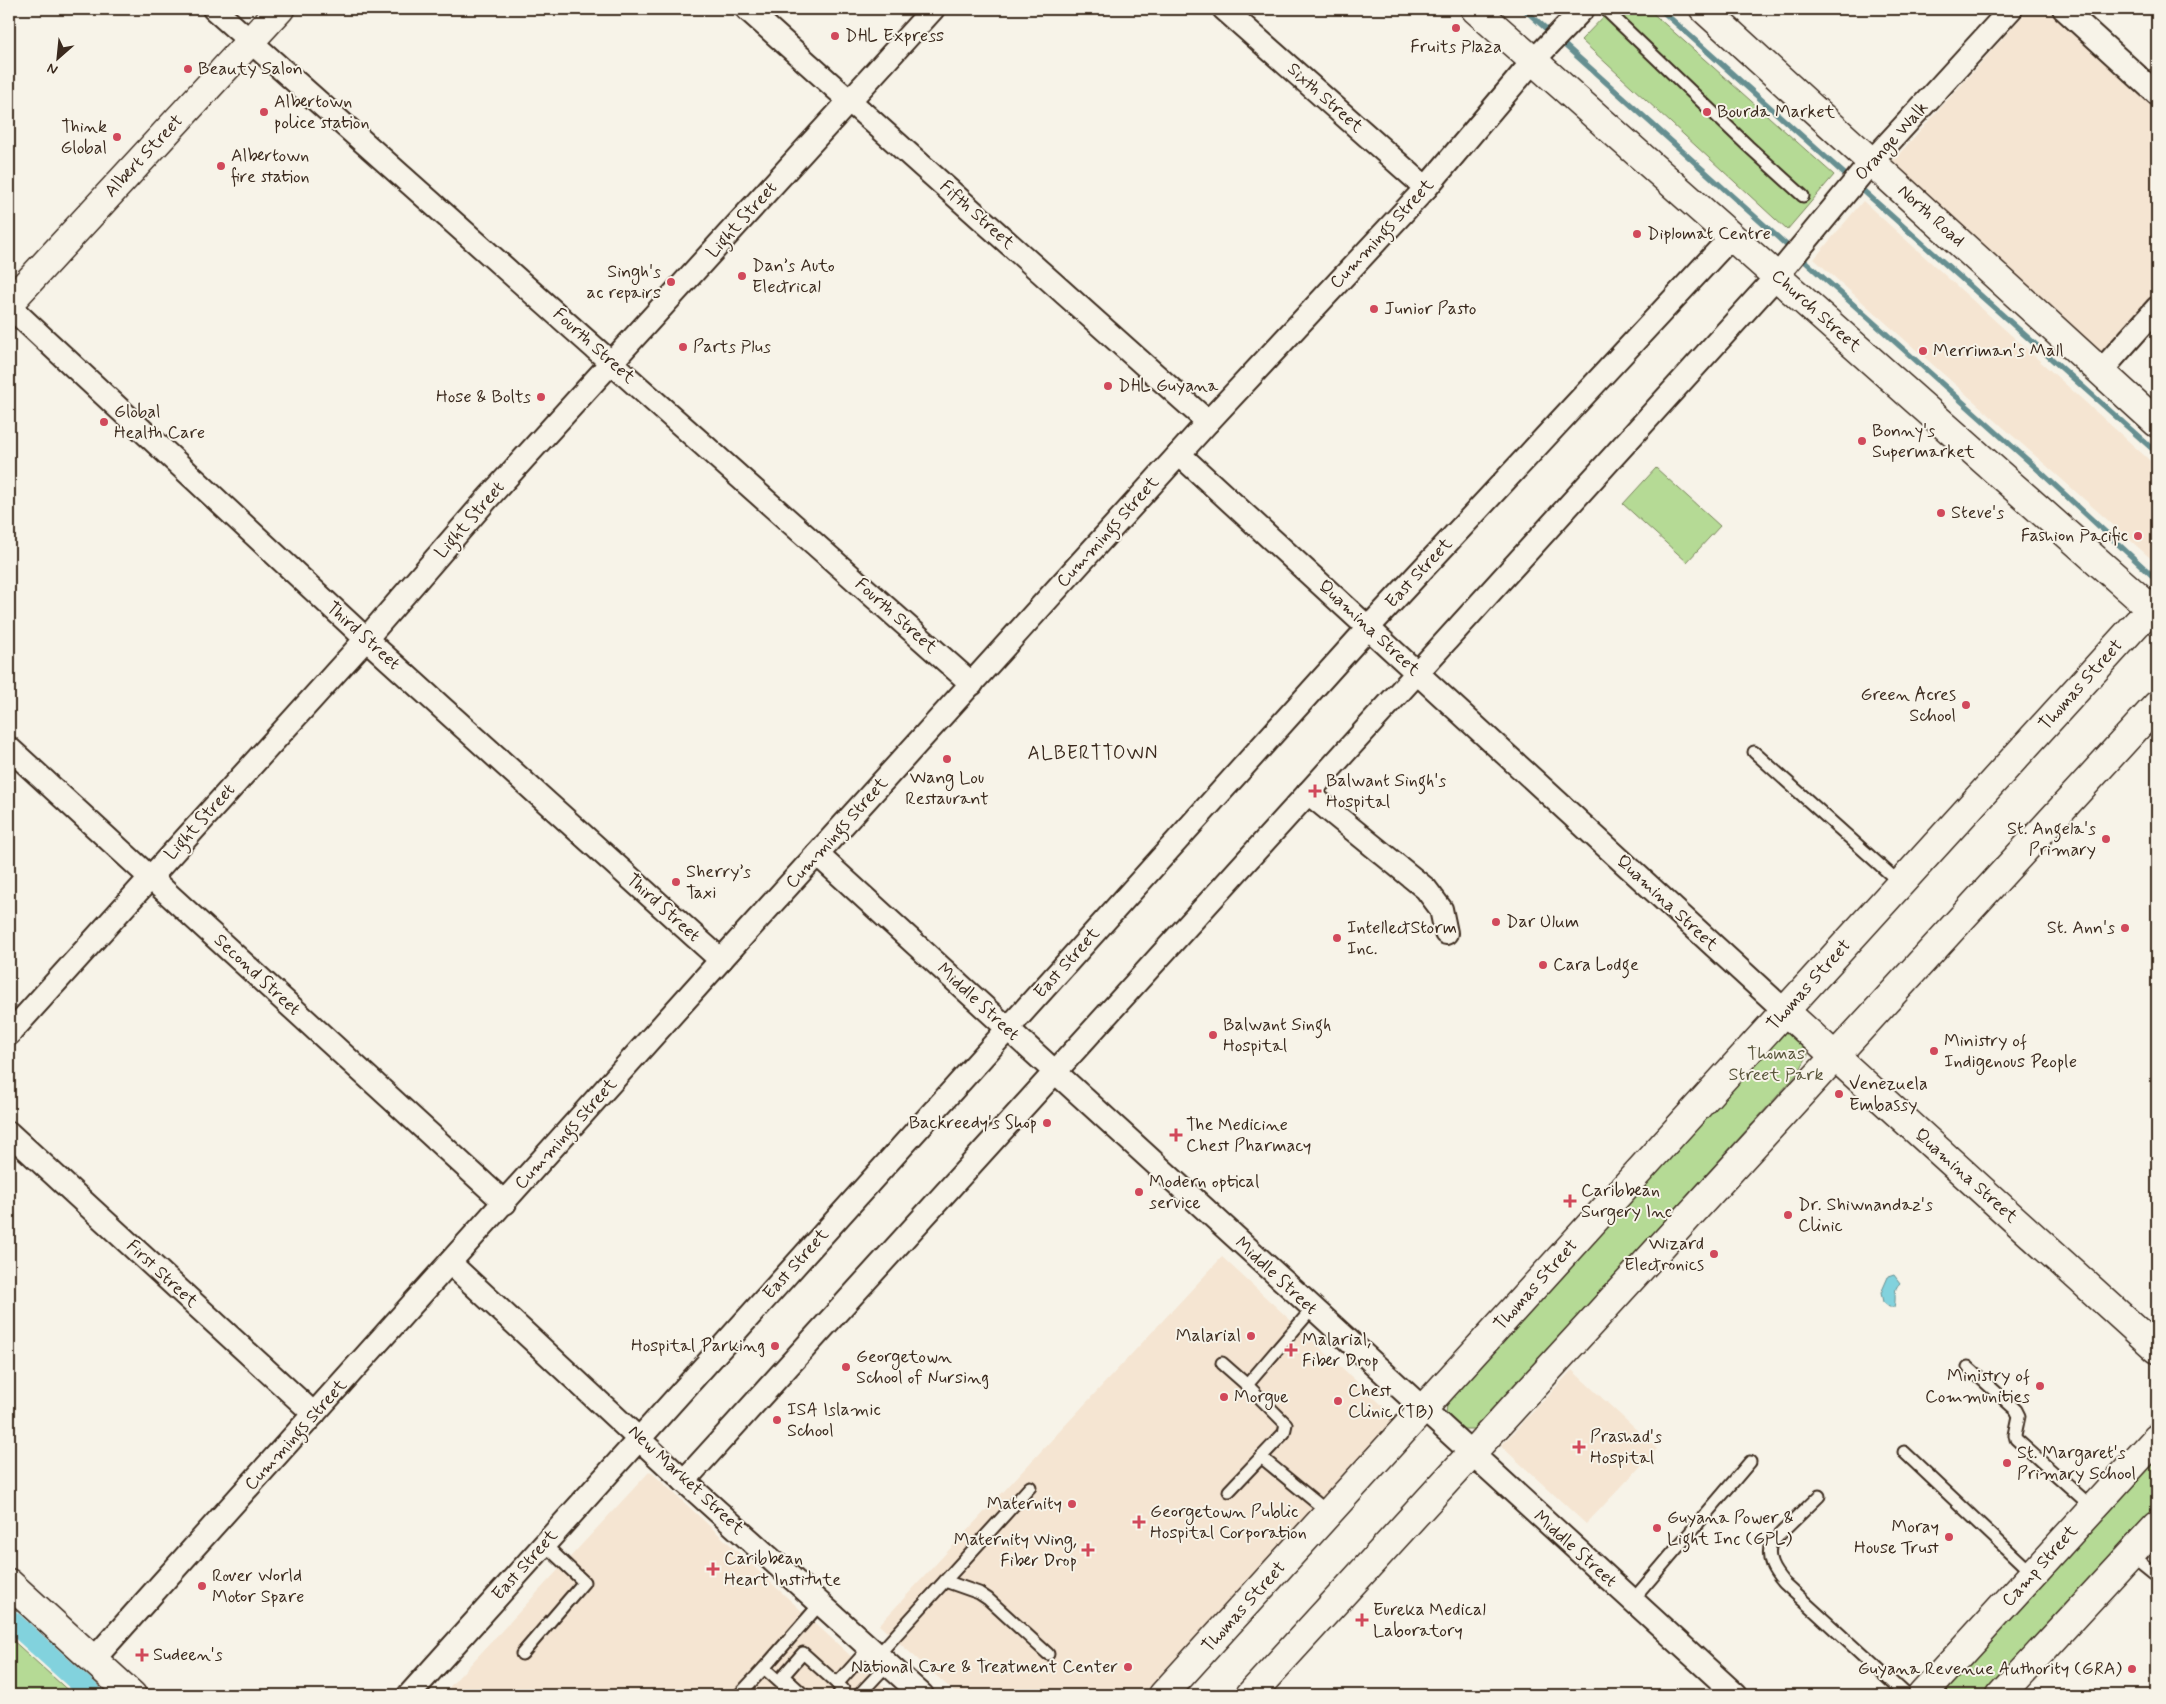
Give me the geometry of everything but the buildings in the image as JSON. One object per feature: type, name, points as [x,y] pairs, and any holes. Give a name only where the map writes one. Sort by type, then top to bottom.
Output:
[{"type":"street","name":"Fourth Street","points":[[214,9],[972,684]]},
{"type":"street","name":"Albert Street","points":[[9,305],[280,9]]},
{"type":"street","name":"Fifth Street","points":[[747,9],[1208,422]]},
{"type":"street","name":"Light Street","points":[[9,1034],[366,640],[488,498],[933,9]]},
{"type":"street","name":"Sixth Street","points":[[1224,9],[1426,188]]},
{"type":"street","name":"Church Street","points":[[1475,9],[2154,611]]},
{"type":"street","name":"Cummings Street","points":[[93,1660],[721,960],[1179,454],[1426,188],[1533,60],[1583,9]]},
{"type":"street","name":"North Road","points":[[1704,9],[2157,423]]},
{"type":"street","name":"Orange Walk","points":[[1777,276],[1872,162],[2011,9]]},
{"type":"street","points":[[2064,9],[2157,94]]},
{"type":"street","name":"East Street","points":[[409,1695],[1368,628],[1732,236]]},
{"type":"street","points":[[684,1481],[1777,276]]},
{"type":"street","name":"Third Street","points":[[9,305],[366,640],[721,960]]},
{"type":"street","points":[[2101,371],[2157,308]]},
{"type":"street","name":"Quamina Street","points":[[1179,454],[1835,1057],[2157,1349]]},
{"type":"street","name":"Thomas Street","points":[[1163,1695],[1901,884],[2154,611]]},
{"type":"street","points":[[1250,1695],[2157,705]]},
{"type":"street","name":"Second Street","points":[[9,748],[505,1203]]},
{"type":"street","points":[[1308,793],[1426,889],[1441,909],[1446,933]]},
{"type":"street","name":"Middle Street","points":[[818,855],[1736,1695]]},
{"type":"street","name":"First Street","points":[[9,1133],[314,1414]]},
{"type":"street","name":"New Market Street","points":[[450,1264],[640,1438],[684,1481],[922,1695]]},
{"type":"street","name":"Camp Street","points":[[1922,1695],[2157,1438]]},
{"type":"street","points":[[2001,1695],[2157,1526]]},
{"type":"street","points":[[9,1583],[132,1695]]},
{"type":"lane","points":[[1605,9],[1803,196]]},
{"type":"lane","points":[[1754,752],[1901,884]]},
{"type":"lane","points":[[1247,1385],[1312,1309]]},
{"type":"lane","points":[[1222,1363],[1286,1424],[1284,1433],[1229,1491]]},
{"type":"lane","points":[[1968,1367],[2016,1410],[2019,1416],[2015,1434],[2016,1439],[2093,1508]]},
{"type":"lane","points":[[1904,1452],[2033,1574]]},
{"type":"lane","points":[[1261,1457],[1329,1513]]},
{"type":"lane","points":[[1632,1601],[1750,1462]]},
{"type":"lane","points":[[804,1695],[783,1676],[803,1653],[837,1690],[878,1656],[1030,1487]]},
{"type":"lane","points":[[1819,1496],[1771,1543],[1768,1553],[1770,1562],[1784,1583],[1906,1695]]},
{"type":"lane","points":[[522,1654],[584,1582],[544,1544]]},
{"type":"lane","points":[[2131,1555],[2157,1576]]},
{"type":"lane","points":[[945,1581],[979,1593],[988,1599],[1048,1654]]},
{"type":"lane","points":[[739,1695],[820,1604]]},
{"type":"lane","points":[[859,1695],[878,1656]]},
{"type":"lane","points":[[764,1668],[794,1695]]},
{"type":"shaded area","points":[[2029,9],[2046,9],[2157,111],[2157,294],[2100,356],[1890,164]]},
{"type":"shaded area","name":"Merriman's Mall","points":[[1863,201],[2157,467],[2157,564],[1814,259]]},
{"type":"shaded area","name":"Georgetown Public Hospital Corporation","points":[[1222,1257],[1396,1418],[1142,1695],[958,1695],[879,1625]]},
{"type":"shaded area","name":"Prashad's Hospital","points":[[1572,1370],[1657,1449],[1586,1524],[1501,1446]]},
{"type":"shaded area","points":[[650,1471],[893,1695],[442,1695]]},
{"type":"green space","name":"Bourda Market","points":[[1611,9],[1648,9],[1834,175],[1787,230],[1581,40]]},
{"type":"green space","points":[[1656,468],[1720,526],[1687,562],[1623,504]]},
{"type":"green space","name":"Thomas Street Park","points":[[1785,1030],[1799,1040],[1808,1055],[1798,1073],[1476,1429],[1463,1429],[1446,1414],[1447,1404],[1767,1039]]},
{"type":"green space","points":[[2157,1448],[2157,1506],[1982,1695],[1930,1695]]},
{"type":"green space","points":[[9,1637],[73,1695],[9,1695]]},
{"type":"water","points":[[1894,1275],[1900,1283],[1895,1291],[1894,1307],[1889,1307],[1883,1302],[1881,1293],[1888,1277]]},
{"type":"waterway","points":[[1524,9],[1552,34]]},
{"type":"waterway","points":[[1660,9],[1850,179]]},
{"type":"waterway","points":[[1559,40],[1792,250]]},
{"type":"waterway","points":[[1857,185],[2157,453]]},
{"type":"waterway","points":[[1799,256],[2033,465],[2157,580]]},
{"type":"waterway","points":[[9,1619],[93,1695]]},
{"type":"place","name":"Fruits Plaza","points":[[1456,28]]},
{"type":"place","name":"DHL Express","points":[[835,36]]},
{"type":"place","name":"Beauty Salon","points":[[188,69]]},
{"type":"place","name":"Albertown police station","points":[[264,112]]},
{"type":"place","name":"Bourda Market","points":[[1707,112]]},
{"type":"place","name":"Think Global","points":[[117,137]]},
{"type":"place","name":"Albertown fire station","points":[[221,166]]},
{"type":"place","name":"Diplomat Centre","points":[[1637,234]]},
{"type":"place","name":"Dan’s Auto Electrical","points":[[742,276]]},
{"type":"place","name":"Singh's ac repairs","points":[[671,282]]},
{"type":"place","name":"Junior Pasto","points":[[1374,309]]},
{"type":"place","name":"Parts Plus","points":[[683,347]]},
{"type":"place","name":"Merriman's Mall","points":[[1923,351]]},
{"type":"place","name":"DHL Guyana","points":[[1108,386]]},
{"type":"place","name":"Hose & Bolts","points":[[541,397]]},
{"type":"place","name":"Global Health Care","points":[[104,422]]},
{"type":"place","name":"Bonny's Supermarket","points":[[1862,441]]},
{"type":"place","name":"Steve's","points":[[1941,513]]},
{"type":"place","name":"Fashion Pacific","points":[[2138,536]]},
{"type":"place","name":"Green Acres School","points":[[1966,705]]},
{"type":"place","name":"Wang Lou Restaurant","points":[[947,759]]},
{"type":"place","name":"Balwant Singh's Hospital","points":[[1315,791]]},
{"type":"place","name":"St. Angela's Primary","points":[[2106,839]]},
{"type":"place","name":"Sherry’s Taxi","points":[[676,882]]},
{"type":"place","name":"Dar Ulum","points":[[1496,922]]},
{"type":"place","name":"St. Ann's","points":[[2125,928]]},
{"type":"place","name":"IntellectStorm Inc.","points":[[1337,938]]},
{"type":"place","name":"Cara Lodge","points":[[1543,965]]},
{"type":"place","name":"Balwant Singh Hospital","points":[[1213,1035]]},
{"type":"place","name":"Ministry of Indigenous People","points":[[1934,1051]]},
{"type":"place","name":"Venezuela Embassy","points":[[1839,1094]]},
{"type":"place","name":"Backreedy's Shop","points":[[1047,1123]]},
{"type":"place","name":"The Medicine Chest Pharmacy","points":[[1176,1135]]},
{"type":"place","name":"Modern optical service","points":[[1139,1192]]},
{"type":"place","name":"Caribbean Surgery Inc","points":[[1570,1201]]},
{"type":"place","name":"Dr. Shiwnandaz's Clinic","points":[[1788,1215]]},
{"type":"place","name":"Wizard Electronics","points":[[1714,1254]]},
{"type":"place","name":"Malarial","points":[[1251,1336]]},
{"type":"place","name":"Hospital Parking","points":[[775,1346]]},
{"type":"place","name":"Malarial, Fiber Drop","points":[[1291,1350]]},
{"type":"place","name":"Georgetown School of Nursing","points":[[846,1367]]},
{"type":"place","name":"Ministry of Communities","points":[[2040,1386]]},
{"type":"place","name":"Morgue","points":[[1224,1397]]},
{"type":"place","name":"Chest Clinic (TB)","points":[[1338,1401]]},
{"type":"place","name":"ISA Islamic School","points":[[777,1420]]},
{"type":"place","name":"Prashad's Hospital","points":[[1579,1447]]},
{"type":"place","name":"St. Margaret's Primary School","points":[[2007,1463]]},
{"type":"place","name":"Maternity","points":[[1072,1504]]},
{"type":"place","name":"Georgetown Public Hospital Corporation","points":[[1139,1522]]},
{"type":"place","name":"Guyana Power & Light Inc (GPL)","points":[[1657,1528]]},
{"type":"place","name":"Moray House Trust","points":[[1949,1537]]},
{"type":"place","name":"Maternity Wing, Fiber Drop","points":[[1088,1550]]},
{"type":"place","name":"Caribbean Heart Institute","points":[[713,1569]]},
{"type":"place","name":"Rover World Motor Spare","points":[[202,1586]]},
{"type":"place","name":"Eureka Medical Laboratory","points":[[1362,1620]]},
{"type":"place","name":"Sudeen's","points":[[142,1655]]},
{"type":"place","name":"National Care & Treatment Center","points":[[1128,1667]]},
{"type":"place","name":"Guyana Revenue Authority (GRA)","points":[[2132,1669]]},
{"type":"district","name":"ALBERTTOWN","points":[[1093,753]]}]
